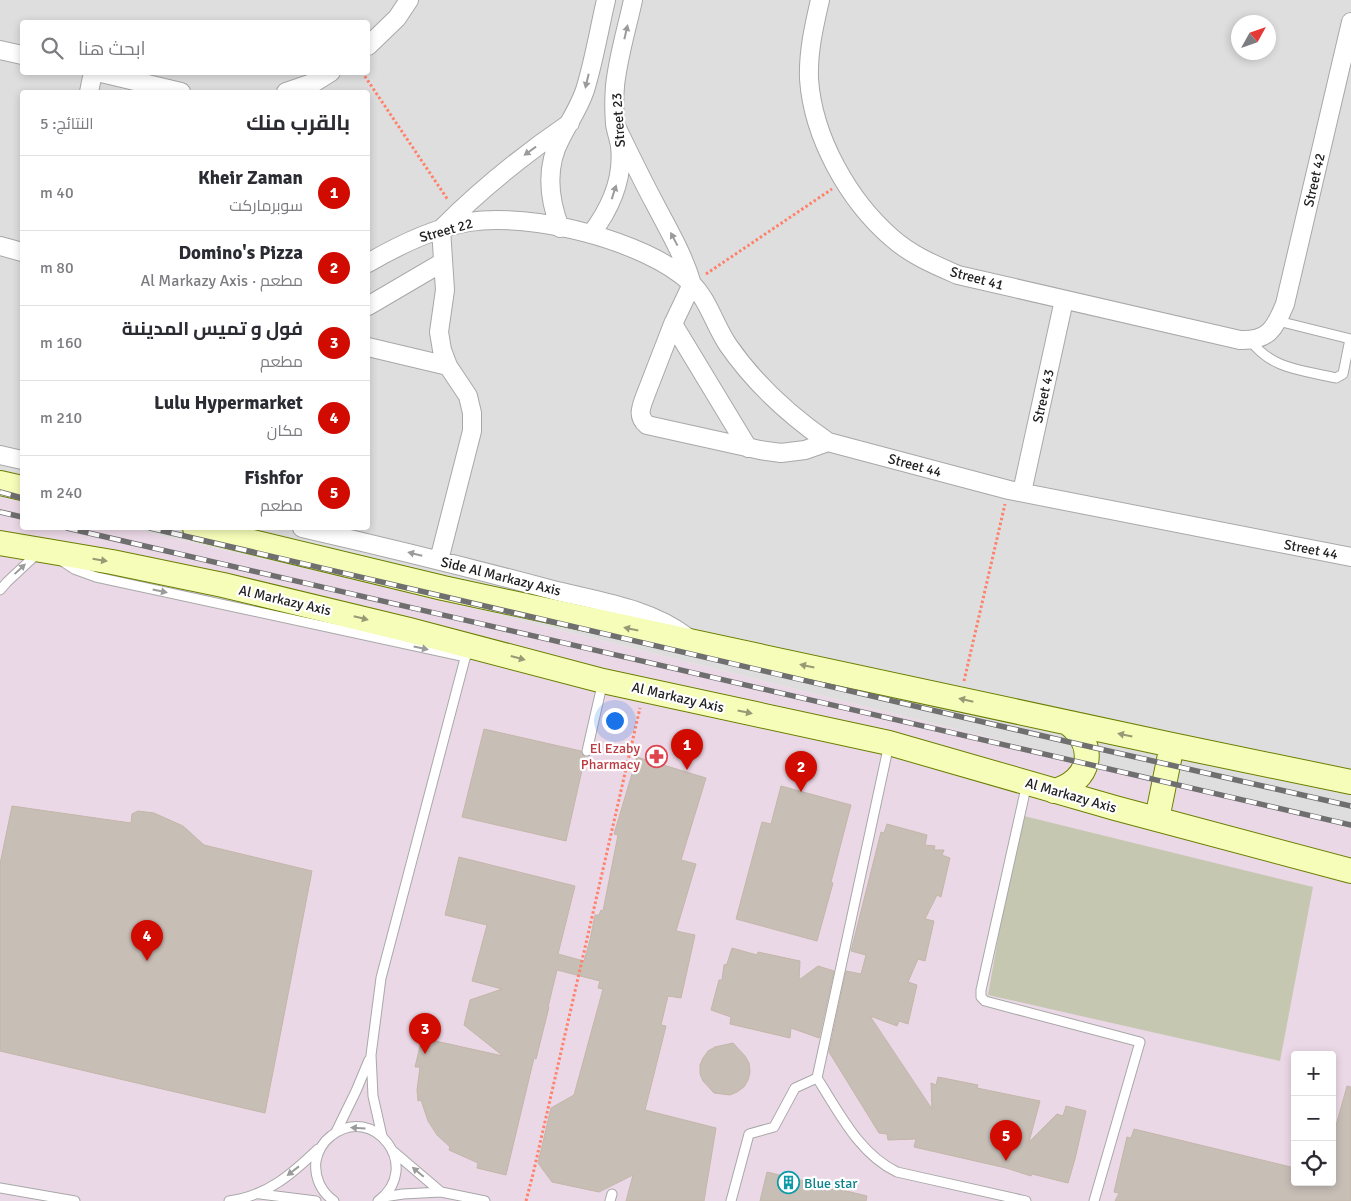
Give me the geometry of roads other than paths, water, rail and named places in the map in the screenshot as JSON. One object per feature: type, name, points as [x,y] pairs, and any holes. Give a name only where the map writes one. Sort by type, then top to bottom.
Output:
[{"type":"main road","points":[[0,483],[20,488]]},
{"type":"main road","points":[[209,530],[431,585],[1068,723],[1351,782]]},
{"type":"main road","name":"Al Markazy Axis","points":[[0,544],[112,562],[233,588],[467,651],[889,743],[1054,791],[1351,871]]},
{"type":"main road","points":[[1054,791],[1065,788],[1075,782],[1082,773],[1086,762],[1087,750],[1083,739],[1077,730],[1068,723]]},
{"type":"main road","points":[[1157,819],[1172,745]]},
{"type":"street","points":[[370,44],[397,18],[409,0]]},
{"type":"street","points":[[560,228],[550,193],[550,175],[560,139],[585,91],[606,0]]},
{"type":"street","name":"Street 23","points":[[591,234],[605,215],[615,194],[620,171],[620,148],[615,124],[614,104],[617,71],[634,0]]},
{"type":"street","name":"Street 41","points":[[820,0],[810,43],[809,79],[815,115],[826,149],[845,181],[866,212],[892,239],[924,260],[958,276],[1240,340],[1250,340],[1268,335]]},
{"type":"street","name":"Street 42","points":[[1268,335],[1278,321],[1285,304],[1346,67],[1351,22]]},
{"type":"street","points":[[0,50],[20,55]]},
{"type":"street","points":[[90,90],[94,75]]},
{"type":"street","points":[[108,75],[172,90]]},
{"type":"street","points":[[292,90],[315,82],[326,75]]},
{"type":"street","points":[[438,560],[472,431],[472,413],[468,396],[448,366],[442,350],[439,332],[445,290],[441,229],[485,187],[522,156],[570,123]]},
{"type":"street","points":[[615,124],[654,203],[674,238],[692,284],[673,324],[640,412],[641,420],[647,425],[748,448],[781,453],[805,450],[828,442]]},
{"type":"street","name":"Street 22","points":[[370,262],[420,236],[468,222],[515,220],[560,228]]},
{"type":"street","name":"Street 44","points":[[560,228],[618,242],[644,253],[668,266],[692,284],[727,344],[762,388],[805,426],[828,442],[1015,491],[1351,557]]},
{"type":"street","points":[[0,246],[20,251]]},
{"type":"street","points":[[370,305],[443,262]]},
{"type":"street","name":"Street 43","points":[[1015,491],[1064,300]]},
{"type":"street","points":[[673,324],[748,448]]},
{"type":"street","points":[[370,347],[448,366]]},
{"type":"street","points":[[0,455],[20,460]]},
{"type":"street","name":"Side Al Markazy Axis","points":[[310,530],[438,560],[648,615],[664,622],[693,642]]},
{"type":"lane","points":[[1250,340],[1268,359],[1279,365],[1336,378],[1343,374],[1350,339],[1278,321]]},
{"type":"lane","points":[[0,590],[6,582],[46,550]]},
{"type":"lane","points":[[440,1197],[394,1152],[382,1136],[373,1096],[370,1055],[381,978],[467,651]]},
{"type":"lane","points":[[587,751],[603,681]]},
{"type":"lane","points":[[889,743],[817,1078],[865,1149],[885,1166],[897,1172],[1026,1201]]},
{"type":"lane","points":[[1027,783],[981,997],[985,1001],[1140,1042],[1094,1201]]},
{"type":"lane","points":[[336,1132],[356,1091],[370,1055]]},
{"type":"lane","points":[[731,1201],[748,1134],[774,1127],[795,1088],[817,1078]]},
{"type":"lane","points":[[229,1201],[260,1194],[293,1171],[336,1132],[345,1128],[365,1128],[382,1136]]},
{"type":"lane","points":[[322,1145],[316,1163],[316,1173],[318,1182],[334,1201]]},
{"type":"lane","points":[[381,1199],[390,1190],[396,1176],[394,1152]]},
{"type":"lane","points":[[0,1188],[75,1201]]},
{"type":"lane","points":[[260,1194],[316,1201]]},
{"type":"lane","points":[[381,1199],[403,1194],[485,1201]]},
{"type":"railway","points":[[0,492],[20,497]]},
{"type":"railway","points":[[0,512],[20,517]]},
{"type":"railway","points":[[76,530],[1351,825]]},
{"type":"railway","points":[[159,530],[1351,806]]},
{"type":"place","name":"El Ezaby Pharmacy","points":[[656,756]]},
{"type":"place","name":"Kheir Zaman","points":[[687,770]]},
{"type":"place","name":"Domino's Pizza","points":[[801,792]]},
{"type":"place","name":"Lulu Hypermarket","points":[[147,961]]},
{"type":"place","name":"فول و تميس المدينىة","points":[[425,1054]]},
{"type":"place","name":"Fishfor","points":[[1006,1161]]},
{"type":"place","name":"Blue star","points":[[788,1183]]}]
